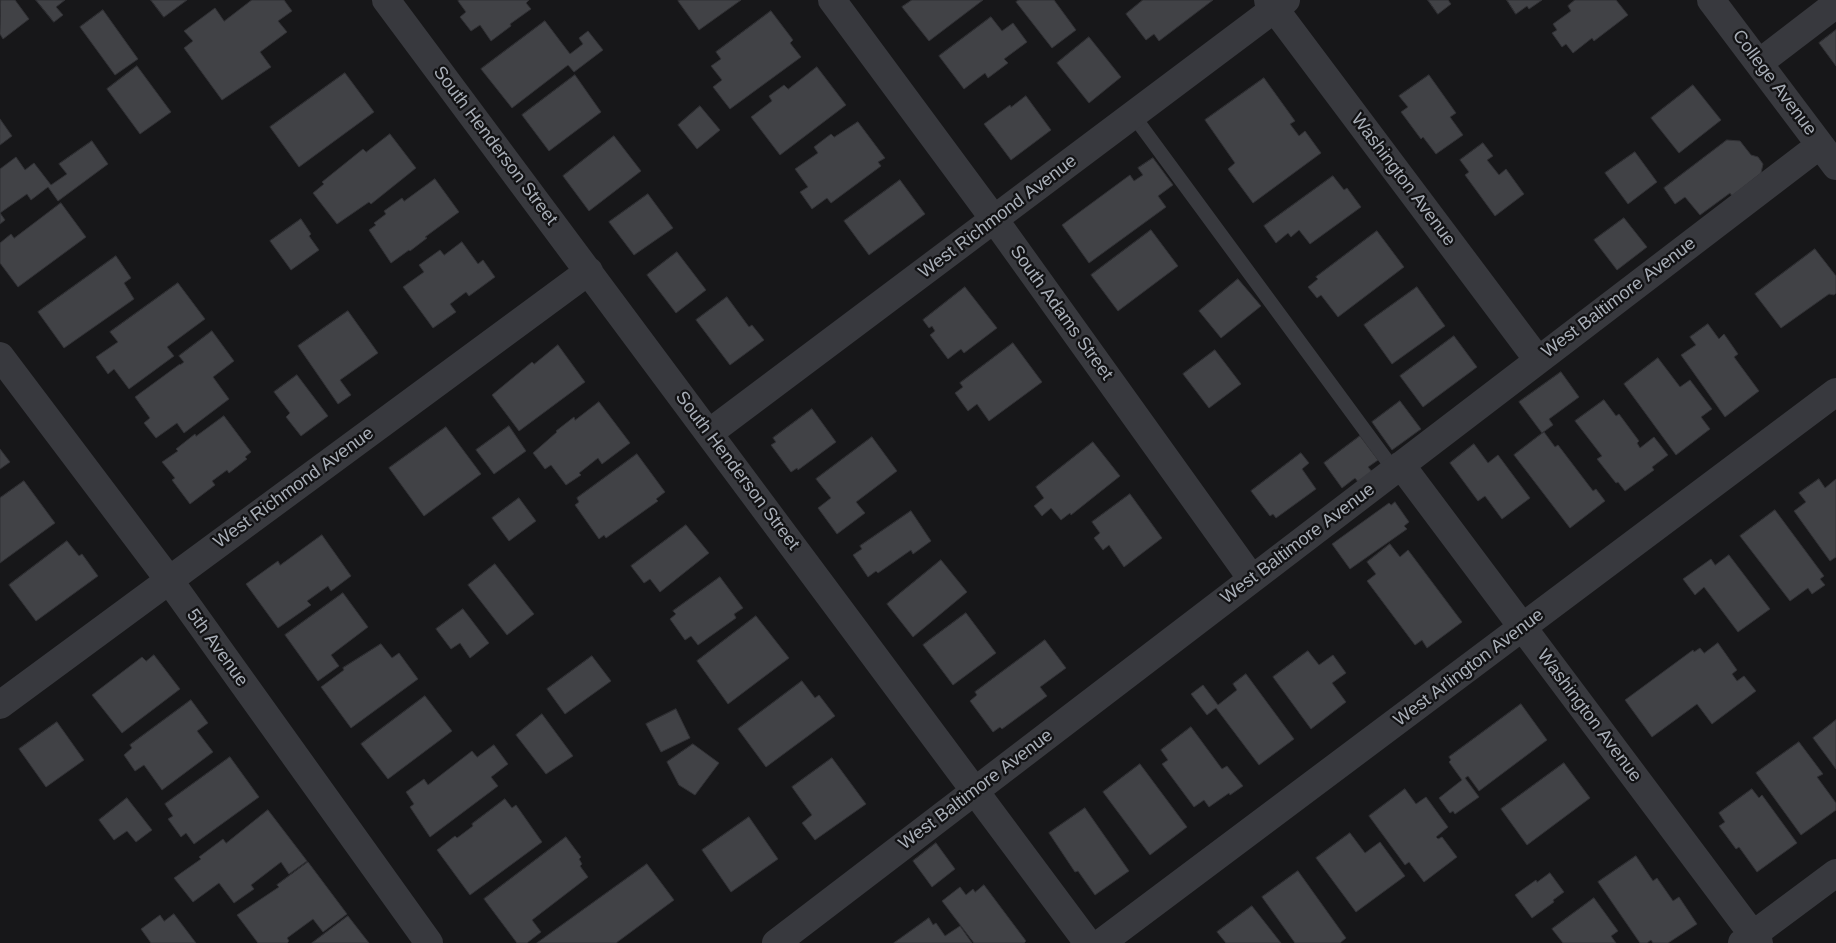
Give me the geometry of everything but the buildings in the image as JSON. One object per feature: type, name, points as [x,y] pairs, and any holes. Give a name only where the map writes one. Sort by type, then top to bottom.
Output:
[{"type":"street","name":"South Henderson Street","points":[[387,0],[1088,943]]},
{"type":"street","name":"South Adams Street","points":[[832,0],[994,219],[1252,579]]},
{"type":"street","name":"College Avenue","points":[[1711,0],[1836,166]]},
{"type":"street","name":"West Richmond Avenue","points":[[709,433],[1133,115],[1276,3]]},
{"type":"street","name":"Washington Avenue","points":[[1276,3],[1538,360]]},
{"type":"street","points":[[1759,63],[1836,4]]},
{"type":"street","name":"West Baltimore Avenue","points":[[776,943],[1820,144]]},
{"type":"street","name":"West Richmond Avenue","points":[[0,705],[589,271]]},
{"type":"street","name":"5th Avenue","points":[[0,356],[169,580],[429,943]]},
{"type":"street","name":"West Arlington Avenue","points":[[1101,943],[1836,392]]},
{"type":"street","name":"Washington Avenue","points":[[1398,467],[1523,627],[1752,940]]},
{"type":"street","points":[[1752,940],[1836,873]]},
{"type":"lane","points":[[1133,115],[1398,467]]}]
